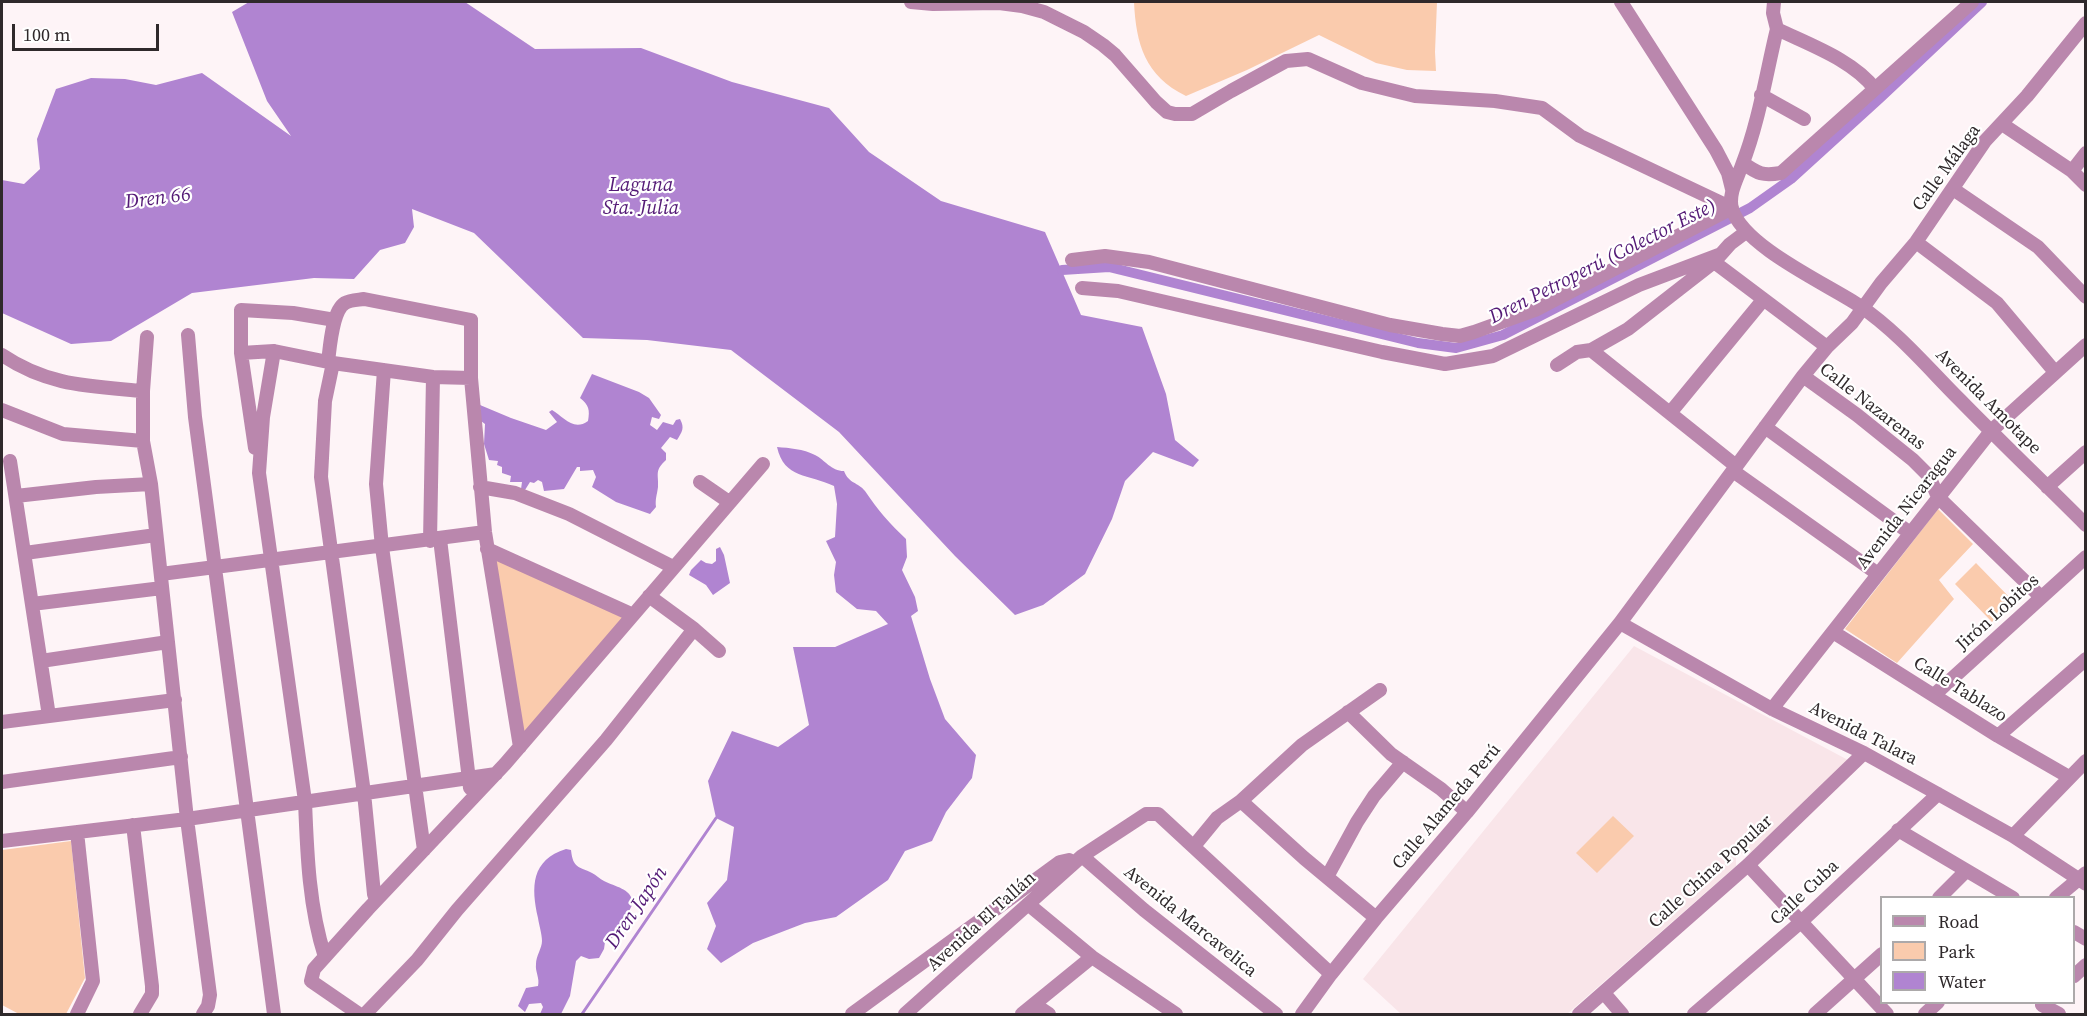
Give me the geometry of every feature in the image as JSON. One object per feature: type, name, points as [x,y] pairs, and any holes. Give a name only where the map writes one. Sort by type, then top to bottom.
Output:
[{"type":"street","points":[[911,2],[999,3],[1044,12],[1084,32],[1103,45],[1156,102],[1167,112],[1175,114],[1192,114],[1286,61],[1308,59],[1362,83],[1414,96],[1495,101],[1542,108],[1580,136],[1732,208]]},
{"type":"street","points":[[1557,365],[1577,352],[1591,350],[1628,329],[1718,258],[1730,244],[1746,232],[1732,208],[1732,189],[1728,173],[1716,150],[1621,2]]},
{"type":"street","points":[[1732,189],[1744,161],[1778,29],[1773,13],[1774,2]]},
{"type":"street","points":[[1716,150],[1725,158],[1744,161],[1755,172],[1766,176],[1781,173],[1972,2]]},
{"type":"street","name":"Calle Málaga","points":[[1735,468],[1803,376],[1827,347],[1852,323],[1862,307],[1916,242],[1985,141],[2002,124],[2085,23]]},
{"type":"street","points":[[1778,29],[1866,76],[1875,89]]},
{"type":"street","points":[[1761,95],[1804,119]]},
{"type":"street","points":[[2002,124],[2072,171],[2085,184]]},
{"type":"street","points":[[2072,171],[2085,153]]},
{"type":"street","points":[[1953,189],[2038,247],[2085,297]]},
{"type":"street","points":[[1072,260],[1105,255],[1149,262],[1390,325],[1460,336],[1535,310],[1732,208]]},
{"type":"street","name":"Avenida Amotape","points":[[1746,232],[1761,245],[1862,307],[1903,342],[2085,525]]},
{"type":"street","points":[[1916,242],[1997,303],[2055,372]]},
{"type":"street","points":[[1082,288],[1118,291],[1393,355],[1445,364],[1493,356],[1640,285],[1718,258]]},
{"type":"street","points":[[1718,258],[1763,300],[1827,347]]},
{"type":"street","points":[[376,900],[364,792],[321,477],[324,411],[335,320],[343,304],[363,299],[471,320],[471,378],[485,532],[520,747]]},
{"type":"street","points":[[1670,413],[1763,300]]},
{"type":"street","points":[[325,957],[319,939],[307,856],[305,801],[241,353],[241,310],[292,313],[335,320]]},
{"type":"street","points":[[188,335],[195,417],[274,1014]]},
{"type":"street","points":[[147,338],[143,391],[143,441],[151,484],[187,819],[210,994],[208,1006],[203,1014]]},
{"type":"street","name":"Avenida Nicaragua","points":[[1772,709],[1991,431],[2085,345]]},
{"type":"street","points":[[1591,350],[1735,468],[1878,574]]},
{"type":"street","points":[[241,353],[274,351],[433,377],[471,378]]},
{"type":"street","points":[[259,473],[263,417],[274,351]]},
{"type":"street","points":[[2,355],[21,368],[46,378],[84,385],[143,391]]},
{"type":"street","points":[[384,370],[376,484],[382,547],[424,850]]},
{"type":"street","name":"Calle Nazarenas","points":[[1803,376],[1913,460],[1929,476],[1938,497],[2041,597]]},
{"type":"street","points":[[433,377],[435,540],[471,799]]},
{"type":"street","points":[[2,410],[63,434],[143,441]]},
{"type":"street","points":[[1765,427],[1910,533]]},
{"type":"street","points":[[2048,487],[2085,452]]},
{"type":"street","points":[[359,1014],[311,981],[314,969],[496,774],[763,464]]},
{"type":"street","points":[[8,468],[16,496],[49,716]]},
{"type":"street","name":"Calle Alameda Perú","points":[[1302,1014],[1376,918],[1467,812],[1620,623],[1735,468]]},
{"type":"street","points":[[700,482],[729,502]]},
{"type":"street","points":[[16,496],[96,487],[151,484]]},
{"type":"street","points":[[480,487],[515,493],[569,514],[673,567]]},
{"type":"street","points":[[32,604],[162,581],[216,567],[485,532]]},
{"type":"street","points":[[25,553],[156,535]]},
{"type":"street","points":[[487,549],[633,615]]},
{"type":"street","name":"Jirón Lobitos","points":[[1934,695],[2085,557]]},
{"type":"street","points":[[649,596],[694,628],[719,651]]},
{"type":"street","name":"Avenida Talara","points":[[1620,623],[1772,709],[1864,753],[2013,836],[2083,879]]},
{"type":"street","points":[[365,1014],[417,960],[457,910],[606,740],[694,628]]},
{"type":"street","name":"Calle Tablazo","points":[[1833,632],[1998,736],[2069,777]]},
{"type":"street","points":[[41,661],[168,642]]},
{"type":"street","points":[[1998,736],[2085,659]]},
{"type":"street","points":[[1194,846],[1217,818],[1241,801],[1302,745],[1380,690]]},
{"type":"street","points":[[2,722],[175,700]]},
{"type":"street","points":[[1348,711],[1402,762],[1441,789],[1467,812]]},
{"type":"street","name":"Calle China Popular","points":[[1579,1014],[1748,865],[1864,753]]},
{"type":"street","points":[[2,782],[181,757]]},
{"type":"street","points":[[2013,836],[2085,761]]},
{"type":"street","points":[[1327,877],[1374,796],[1402,762]]},
{"type":"street","points":[[2,841],[187,819],[496,774]]},
{"type":"street","name":"Calle Cuba","points":[[1694,1014],[1802,921],[1938,794]]},
{"type":"street","points":[[1241,801],[1304,858],[1376,918]]},
{"type":"street","points":[[852,1014],[1060,862],[1078,859],[1146,814],[1158,814],[1331,974]]},
{"type":"street","points":[[133,825],[152,986],[152,994],[140,1014]]},
{"type":"street","points":[[1898,830],[2011,896]]},
{"type":"street","points":[[77,832],[93,981],[77,1014]]},
{"type":"street","name":"Avenida El Tallán","points":[[905,1014],[1078,859]]},
{"type":"street","name":"Avenida Marcavelica","points":[[1078,859],[1276,1014]]},
{"type":"street","points":[[1748,865],[1887,1014]]},
{"type":"street","points":[[1940,896],[1966,871]]},
{"type":"street","points":[[2058,896],[2083,879]]},
{"type":"street","points":[[1028,904],[1092,957],[1176,1014]]},
{"type":"street","points":[[1815,1014],[1856,980],[1880,955]]},
{"type":"street","points":[[1022,1014],[1092,957]]},
{"type":"street","points":[[1604,993],[1622,1014]]},
{"type":"street","points":[[1034,1004],[1049,1014]]},
{"type":"street","points":[[2031,1014],[2043,1004],[2059,1014]]},
{"type":"shaded area","points":[[1634,646],[1848,760],[1750,854],[1736,854],[1736,866],[1567,1014],[1401,1014],[1363,979]]},
{"type":"green space","points":[[1134,2],[1437,2],[1436,71],[1407,70],[1376,63],[1319,35],[1186,96],[1161,79],[1145,57],[1137,32]]},
{"type":"green space","points":[[1938,509],[1973,544],[1939,580],[1954,599],[1897,663],[1845,629]]},
{"type":"green space","points":[[492,555],[628,616],[523,739]]},
{"type":"green space","points":[[1976,563],[2013,601],[1992,622],[1955,584]]},
{"type":"green space","points":[[1613,816],[1634,836],[1597,873],[1576,853]]},
{"type":"green space","points":[[71,841],[85,978],[66,1014],[19,1014],[2,1005],[2,850]]},
{"type":"water","name":"Laguna Sta. Julia","points":[[249,2],[465,2],[535,49],[641,48],[732,82],[829,108],[869,152],[941,201],[1045,232],[1081,315],[1142,327],[1166,394],[1175,440],[1199,460],[1193,467],[1153,452],[1125,481],[1112,519],[1085,574],[1043,605],[1015,615],[955,556],[839,432],[731,350],[647,340],[583,338],[474,233],[412,209],[414,227],[405,243],[380,250],[354,279],[314,278],[192,293],[111,341],[71,344],[2,313],[2,180],[24,184],[40,169],[37,139],[56,89],[91,78],[125,79],[156,85],[202,73],[291,136],[267,101],[232,12]]},
{"type":"water","points":[[592,374],[649,398],[661,415],[659,419],[652,417],[650,425],[657,430],[663,422],[673,425],[676,420],[680,419],[682,422],[682,430],[677,440],[670,437],[661,448],[666,453],[666,460],[658,470],[656,507],[650,514],[616,502],[592,487],[596,477],[593,470],[580,471],[580,467],[577,467],[564,489],[544,491],[542,482],[538,480],[534,483],[530,482],[525,490],[521,489],[522,482],[510,482],[511,476],[502,473],[502,467],[497,465],[498,461],[489,460],[484,444],[485,424],[481,421],[480,405],[546,430],[557,422],[549,412],[552,410],[568,422],[583,424],[588,421],[589,411],[580,398]]},
{"type":"water","points":[[777,447],[810,453],[839,471],[844,471],[851,481],[865,491],[906,539],[907,557],[902,570],[915,597],[918,611],[911,616],[930,679],[945,719],[976,755],[972,778],[946,812],[932,841],[905,851],[888,880],[836,917],[805,923],[753,943],[721,963],[707,949],[716,926],[707,903],[727,880],[734,827],[716,818],[708,781],[732,731],[778,747],[809,725],[793,647],[835,647],[888,624],[876,611],[857,609],[836,592],[834,575],[836,562],[826,541],[835,537],[837,504],[834,486],[792,470],[785,465]]},
{"type":"water","points":[[720,547],[730,583],[713,595],[706,585],[689,575],[701,560],[712,564],[716,561],[716,549]]},
{"type":"water","points":[[566,849],[571,850],[573,861],[577,866],[626,891],[633,903],[618,934],[605,942],[599,958],[589,959],[581,956],[576,961],[570,996],[561,1014],[540,1014],[543,1007],[541,1003],[529,1004],[525,1012],[518,1006],[526,988],[538,986],[536,961],[542,941],[534,896],[536,876],[546,860]]},
{"type":"waterway","name":"Dren Petroperú (Colector Este)","points":[[1062,270],[1109,267],[1418,343],[1456,348],[1503,335],[1750,208],[1791,179],[1982,2]]},
{"type":"waterway","name":"Dren Japón","points":[[582,1014],[716,818]]},
{"type":"water label","name":"Dren 66","points":[[158,199]]}]
